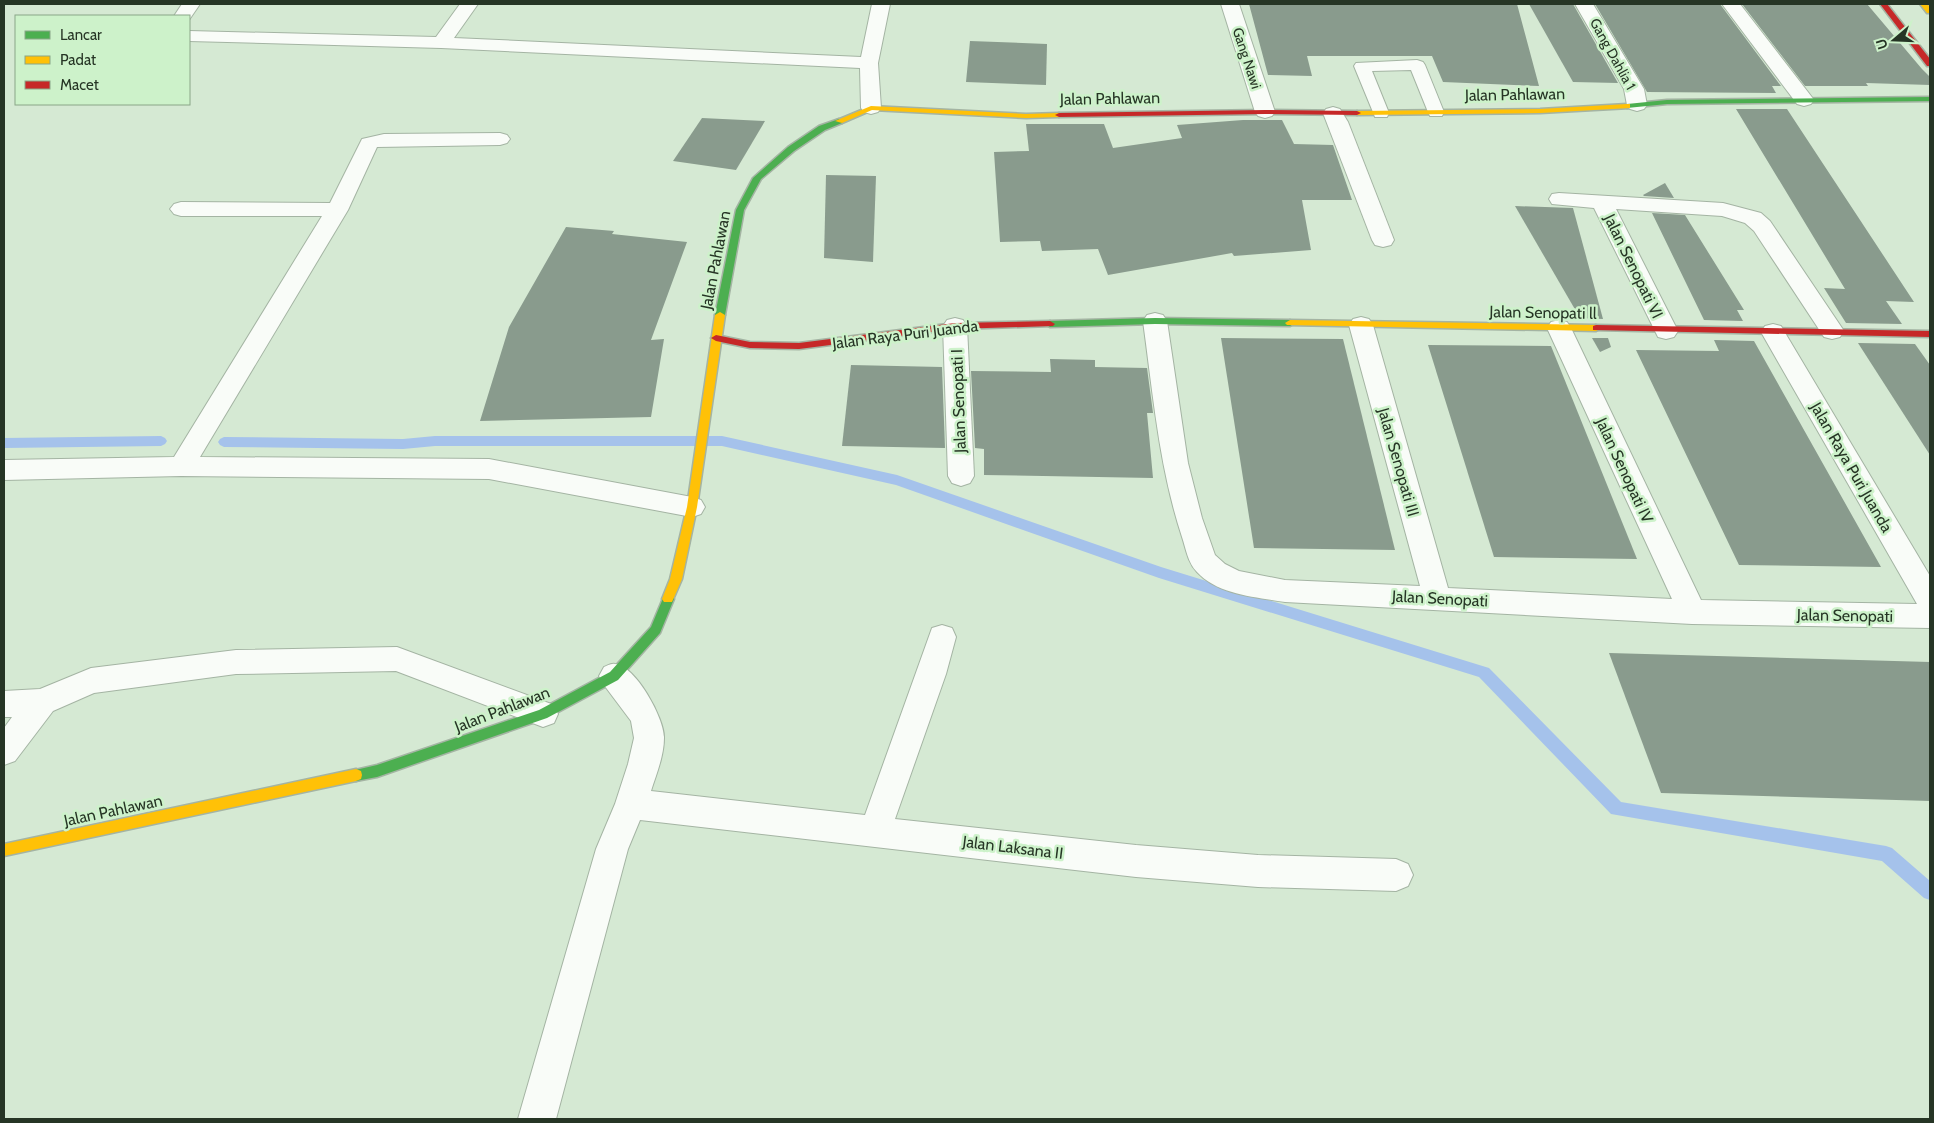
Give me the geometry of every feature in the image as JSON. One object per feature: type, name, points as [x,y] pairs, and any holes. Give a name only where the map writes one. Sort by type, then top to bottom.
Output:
[{"type":"street","points":[[184,15],[191,4]]},
{"type":"street","points":[[441,43],[469,4]]},
{"type":"street","points":[[871,108],[869,63],[881,4]]},
{"type":"street","name":"Gang Nawi","points":[[1230,4],[1264,112]]},
{"type":"street","name":"Gang Dahlia 1","points":[[1584,4],[1634,90],[1637,105]]},
{"type":"street","points":[[1731,4],[1804,100]]},
{"type":"street","points":[[1883,4],[1930,64]]},
{"type":"street","points":[[1923,4],[1930,11]]},
{"type":"street","points":[[190,52],[197,36],[441,43],[869,63]]},
{"type":"street","name":"Jalan Pahlawan","points":[[4,850],[378,771],[544,714],[614,676],[656,630],[676,579],[692,507],[716,338],[740,210],[757,178],[790,149],[822,128],[871,108],[1026,116],[1264,112],[1381,113],[1540,111],[1667,102],[1930,99]]},
{"type":"street","points":[[1333,113],[1383,240]]},
{"type":"street","points":[[181,466],[337,210],[369,143],[384,140],[500,139]]},
{"type":"street","points":[[1560,199],[1723,210],[1753,218],[1762,226],[1832,331]]},
{"type":"street","name":"Jalan Senopati VI","points":[[1602,202],[1666,331]]},
{"type":"street","points":[[181,209],[337,210]]},
{"type":"street","name":"Jalan Raya Puri Juanda","points":[[716,338],[750,345],[799,346],[832,344],[955,326],[1155,321]]},
{"type":"street","name":"Jalan Senopati ll","points":[[1155,321],[1930,334]]},
{"type":"street","name":"Jalan Senopati","points":[[1155,321],[1179,485],[1193,533],[1206,564],[1221,576],[1285,590],[1692,612],[1930,616]]},
{"type":"street","name":"Jalan Senopati III","points":[[1361,325],[1437,598]]},
{"type":"street","name":"Jalan Senopati I","points":[[955,326],[961,476]]},
{"type":"street","name":"Jalan Senopati IV","points":[[1559,328],[1692,612]]},
{"type":"street","name":"Jalan Raya Puri Juanda","points":[[1773,332],[1930,601]]},
{"type":"street","points":[[4,470],[181,466],[489,469],[692,507]]},
{"type":"street","points":[[875,831],[931,674],[942,637]]},
{"type":"street","points":[[4,704],[42,702],[91,682],[236,662],[397,659],[544,714]]},
{"type":"street","points":[[537,1119],[612,849],[631,804],[644,764],[649,738],[646,718],[636,702],[614,676]]},
{"type":"street","points":[[4,750],[42,702]]},
{"type":"street","name":"Jalan Laksana II","points":[[631,804],[1136,860],[1258,871],[1396,874]]},
{"type":"lane","points":[[1381,113],[1362,66],[1417,65],[1436,112]]},
{"type":"building","points":[[1249,4],[1517,4],[1539,86],[1443,82],[1432,56],[1307,56],[1312,76],[1268,75]]},
{"type":"building","points":[[1529,4],[1573,4],[1618,83],[1573,82]]},
{"type":"building","points":[[1595,4],[1720,4],[1781,86],[1772,86],[1776,93],[1647,92]]},
{"type":"building","points":[[1742,4],[1867,4],[1930,77],[1930,85],[1866,83],[1868,86],[1805,86]]},
{"type":"building","points":[[970,41],[1047,44],[1046,85],[966,82]]},
{"type":"building","points":[[1736,109],[1787,109],[1914,302],[1886,301],[1902,324],[1846,323],[1824,288],[1845,289]]},
{"type":"building","points":[[702,118],[765,121],[736,170],[673,161]]},
{"type":"building","points":[[1243,120],[1282,120],[1294,144],[1333,145],[1352,200],[1302,200],[1311,250],[1234,256],[1232,253],[1108,275],[1098,249],[1042,251],[1040,241],[1000,242],[994,152],[1029,151],[1026,124],[1104,124],[1113,148],[1182,138],[1177,125]]},
{"type":"building","points":[[826,175],[876,176],[873,262],[824,258]]},
{"type":"building","points":[[1665,183],[1674,198],[1643,195]]},
{"type":"building","points":[[1515,206],[1573,208],[1603,319],[1580,318]]},
{"type":"building","points":[[1652,213],[1685,215],[1744,310],[1737,310],[1743,321],[1704,320]]},
{"type":"building","points":[[566,227],[614,231],[612,234],[687,242],[651,340],[664,339],[651,417],[480,421],[509,327]]},
{"type":"building","points":[[1221,338],[1343,339],[1395,550],[1254,548]]},
{"type":"building","points":[[1592,338],[1608,338],[1611,347],[1600,352]]},
{"type":"building","points":[[1714,340],[1754,341],[1881,567],[1739,565],[1636,350],[1719,351]]},
{"type":"building","points":[[1858,343],[1915,344],[1930,365],[1930,455]]},
{"type":"building","points":[[1428,345],[1551,346],[1637,559],[1494,557]]},
{"type":"building","points":[[1050,359],[1095,360],[1095,367],[1147,368],[1153,413],[1147,413],[1153,478],[984,475],[984,449],[975,448],[971,371],[1051,372]]},
{"type":"building","points":[[851,365],[942,367],[945,448],[842,446]]},
{"type":"building","points":[[1609,653],[1930,662],[1930,801],[1661,793]]},
{"type":"waterway","points":[[4,443],[161,441]]},
{"type":"waterway","points":[[224,442],[403,444],[435,441],[722,441],[897,480],[1159,572],[1484,672],[1617,809],[1886,854],[1930,892]]},
{"type":"traffic: fast","points":[[1627,106],[1667,102],[1930,99]]},
{"type":"traffic: fast","points":[[720,315],[740,210],[757,178],[791,149],[822,128],[839,121]]},
{"type":"traffic: fast","points":[[1050,324],[1155,321],[1290,323]]},
{"type":"traffic: fast","points":[[356,775],[377,771],[543,714],[614,676],[656,630],[668,599]]},
{"type":"traffic: slow","points":[[1923,4],[1930,11]]},
{"type":"traffic: slow","points":[[1357,113],[1540,111],[1627,106]]},
{"type":"traffic: slow","points":[[839,121],[871,108],[1026,116],[1059,115]]},
{"type":"traffic: slow","points":[[668,599],[676,579],[692,507],[720,315]]},
{"type":"traffic: slow","points":[[1290,323],[1596,328]]},
{"type":"traffic: slow","points":[[4,850],[356,775]]},
{"type":"traffic: jam","points":[[1883,4],[1930,64]]},
{"type":"traffic: jam","points":[[1059,115],[1265,112],[1357,113]]},
{"type":"traffic: jam","points":[[716,338],[750,345],[799,346],[955,326],[1050,324]]},
{"type":"traffic: jam","points":[[1596,328],[1930,334]]}]
